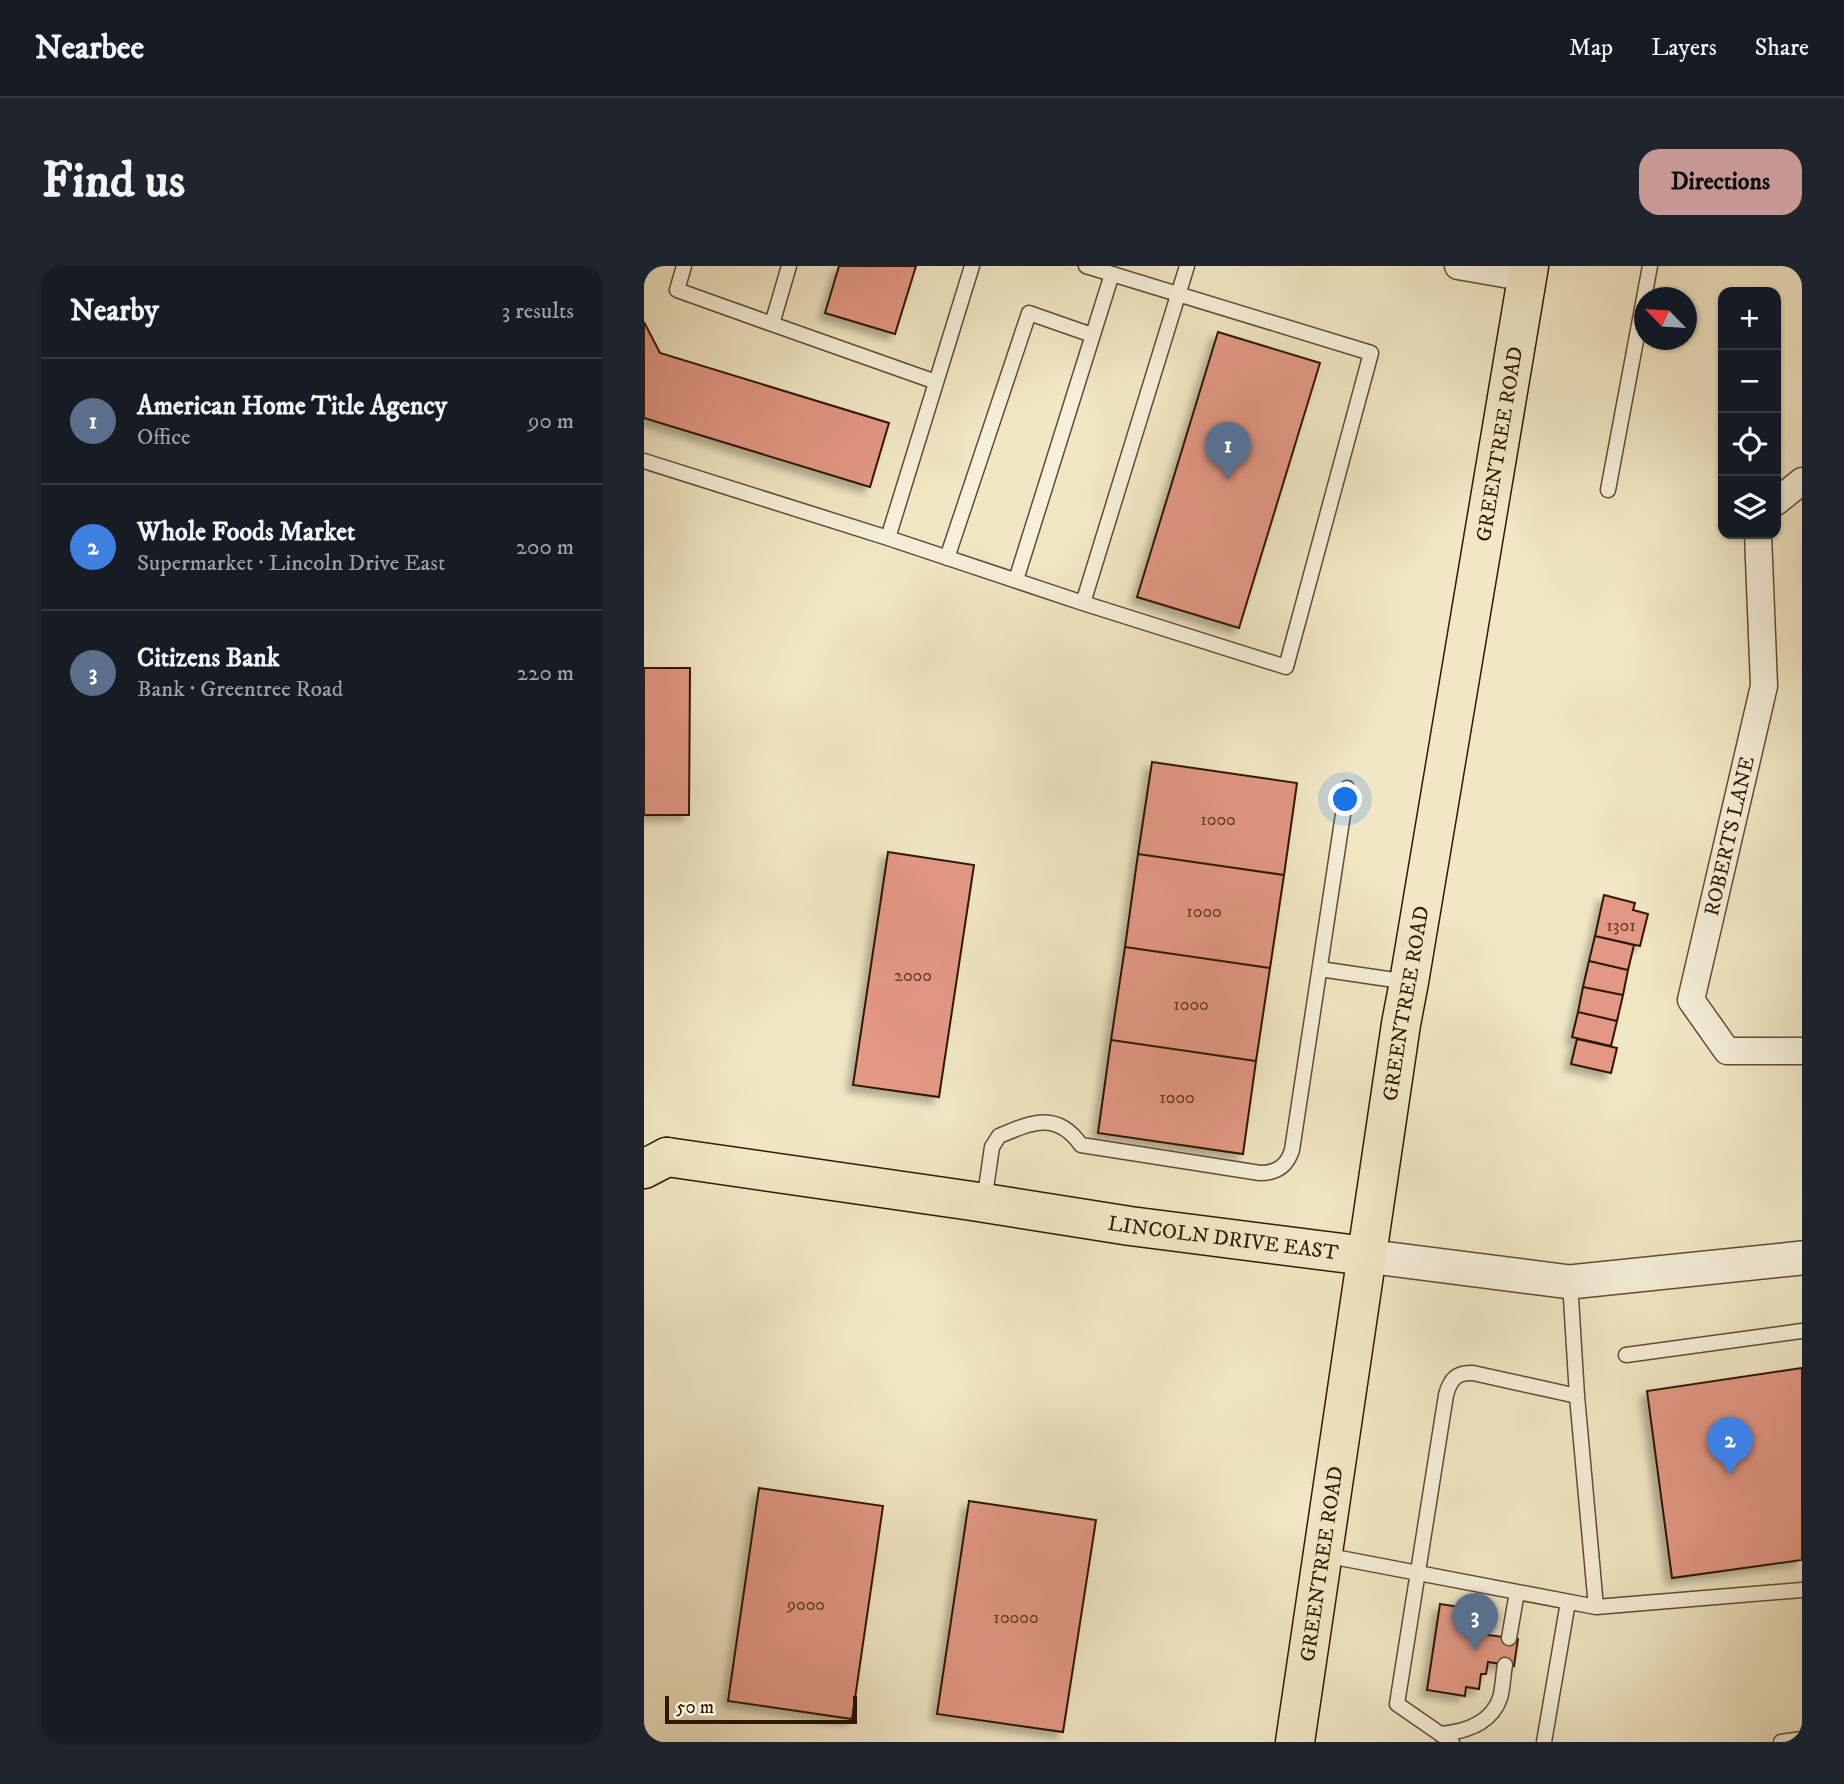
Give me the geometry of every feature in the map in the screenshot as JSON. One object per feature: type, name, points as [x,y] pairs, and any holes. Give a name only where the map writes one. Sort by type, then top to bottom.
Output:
[{"type":"main road","name":"GREENTREE ROAD","points":[[1295,1742],[1401,1024],[1528,272]]},
{"type":"main road","name":"LINCOLN DRIVE EAST","points":[[652,1160],[984,1202],[1129,1226],[1366,1256]]},
{"type":"street","points":[[1458,266],[1528,272]]},
{"type":"street","points":[[1781,498],[1802,481]]},
{"type":"street","name":"ROBERTS LANE","points":[[1758,539],[1763,686],[1691,1000],[1727,1051],[1802,1051]]},
{"type":"street","name":"LINCOLN DRIVE EAST","points":[[1366,1256],[1570,1282],[1802,1258]]},
{"type":"lane","points":[[684,266],[677,290],[936,382]]},
{"type":"lane","points":[[772,324],[789,266]]},
{"type":"lane","points":[[888,538],[972,266]]},
{"type":"lane","points":[[644,461],[1286,667],[1371,353],[1086,266]]},
{"type":"lane","points":[[1083,603],[1187,266]]},
{"type":"lane","points":[[1608,491],[1650,266]]},
{"type":"lane","points":[[1016,580],[1112,274]]},
{"type":"lane","points":[[947,558],[1029,313],[1093,335]]},
{"type":"lane","points":[[984,1202],[992,1147],[999,1136],[1038,1123],[1052,1122],[1063,1126],[1073,1133],[1081,1145],[1260,1173],[1283,1166],[1292,1152],[1347,788]]},
{"type":"lane","points":[[1320,969],[1409,982]]},
{"type":"lane","points":[[1570,1282],[1595,1607]]},
{"type":"lane","points":[[1626,1355],[1802,1331]]},
{"type":"lane","points":[[1505,1665],[1499,1699],[1489,1715],[1475,1726],[1446,1738],[1397,1704],[1446,1395],[1451,1381],[1457,1375],[1473,1373],[1577,1396]]},
{"type":"lane","points":[[1323,1555],[1595,1607],[1802,1590]]},
{"type":"lane","points":[[1509,1638],[1517,1592]]},
{"type":"lane","points":[[1544,1742],[1567,1602]]},
{"type":"lane","points":[[1781,1742],[1802,1739]]},
{"type":"building","points":[[839,266],[916,266],[895,334],[825,313]]},
{"type":"building","points":[[644,322],[660,353],[889,423],[870,487],[644,418]]},
{"type":"building","points":[[1218,332],[1320,363],[1239,628],[1137,597]]},
{"type":"building","points":[[644,668],[690,668],[689,815],[644,815]]},
{"type":"building","points":[[1152,762],[1297,783],[1284,875],[1138,854]]},
{"type":"building","points":[[888,852],[974,865],[939,1097],[853,1085]]},
{"type":"building","points":[[1138,854],[1284,875],[1270,968],[1125,947]]},
{"type":"building","points":[[1604,895],[1635,903],[1633,910],[1648,914],[1640,946],[1595,936]]},
{"type":"building","points":[[1595,936],[1634,945],[1628,970],[1589,961]]},
{"type":"building","points":[[1125,947],[1270,968],[1256,1061],[1111,1040]]},
{"type":"building","points":[[1589,961],[1628,970],[1623,995],[1583,987]]},
{"type":"building","points":[[1583,987],[1623,995],[1617,1021],[1578,1012]]},
{"type":"building","points":[[1578,1012],[1617,1021],[1611,1046],[1572,1037]]},
{"type":"building","points":[[1577,1039],[1617,1048],[1611,1073],[1571,1064]]},
{"type":"building","points":[[1111,1040],[1256,1061],[1243,1154],[1098,1133]]},
{"type":"building","points":[[1802,1368],[1802,1560],[1672,1578],[1647,1391]]},
{"type":"building","points":[[759,1488],[883,1506],[852,1719],[728,1701]]},
{"type":"building","points":[[969,1501],[1096,1520],[1063,1732],[937,1714]]},
{"type":"building","points":[[1440,1604],[1479,1610],[1477,1623],[1489,1625],[1488,1635],[1518,1639],[1514,1666],[1488,1662],[1486,1674],[1481,1674],[1479,1689],[1466,1687],[1465,1696],[1427,1690]]},
{"type":"place","name":"American Home Title Agency","points":[[1228,480]]},
{"type":"place","name":"Whole Foods Market","points":[[1730,1475]]},
{"type":"place","name":"Citizens Bank","points":[[1475,1651]]}]
